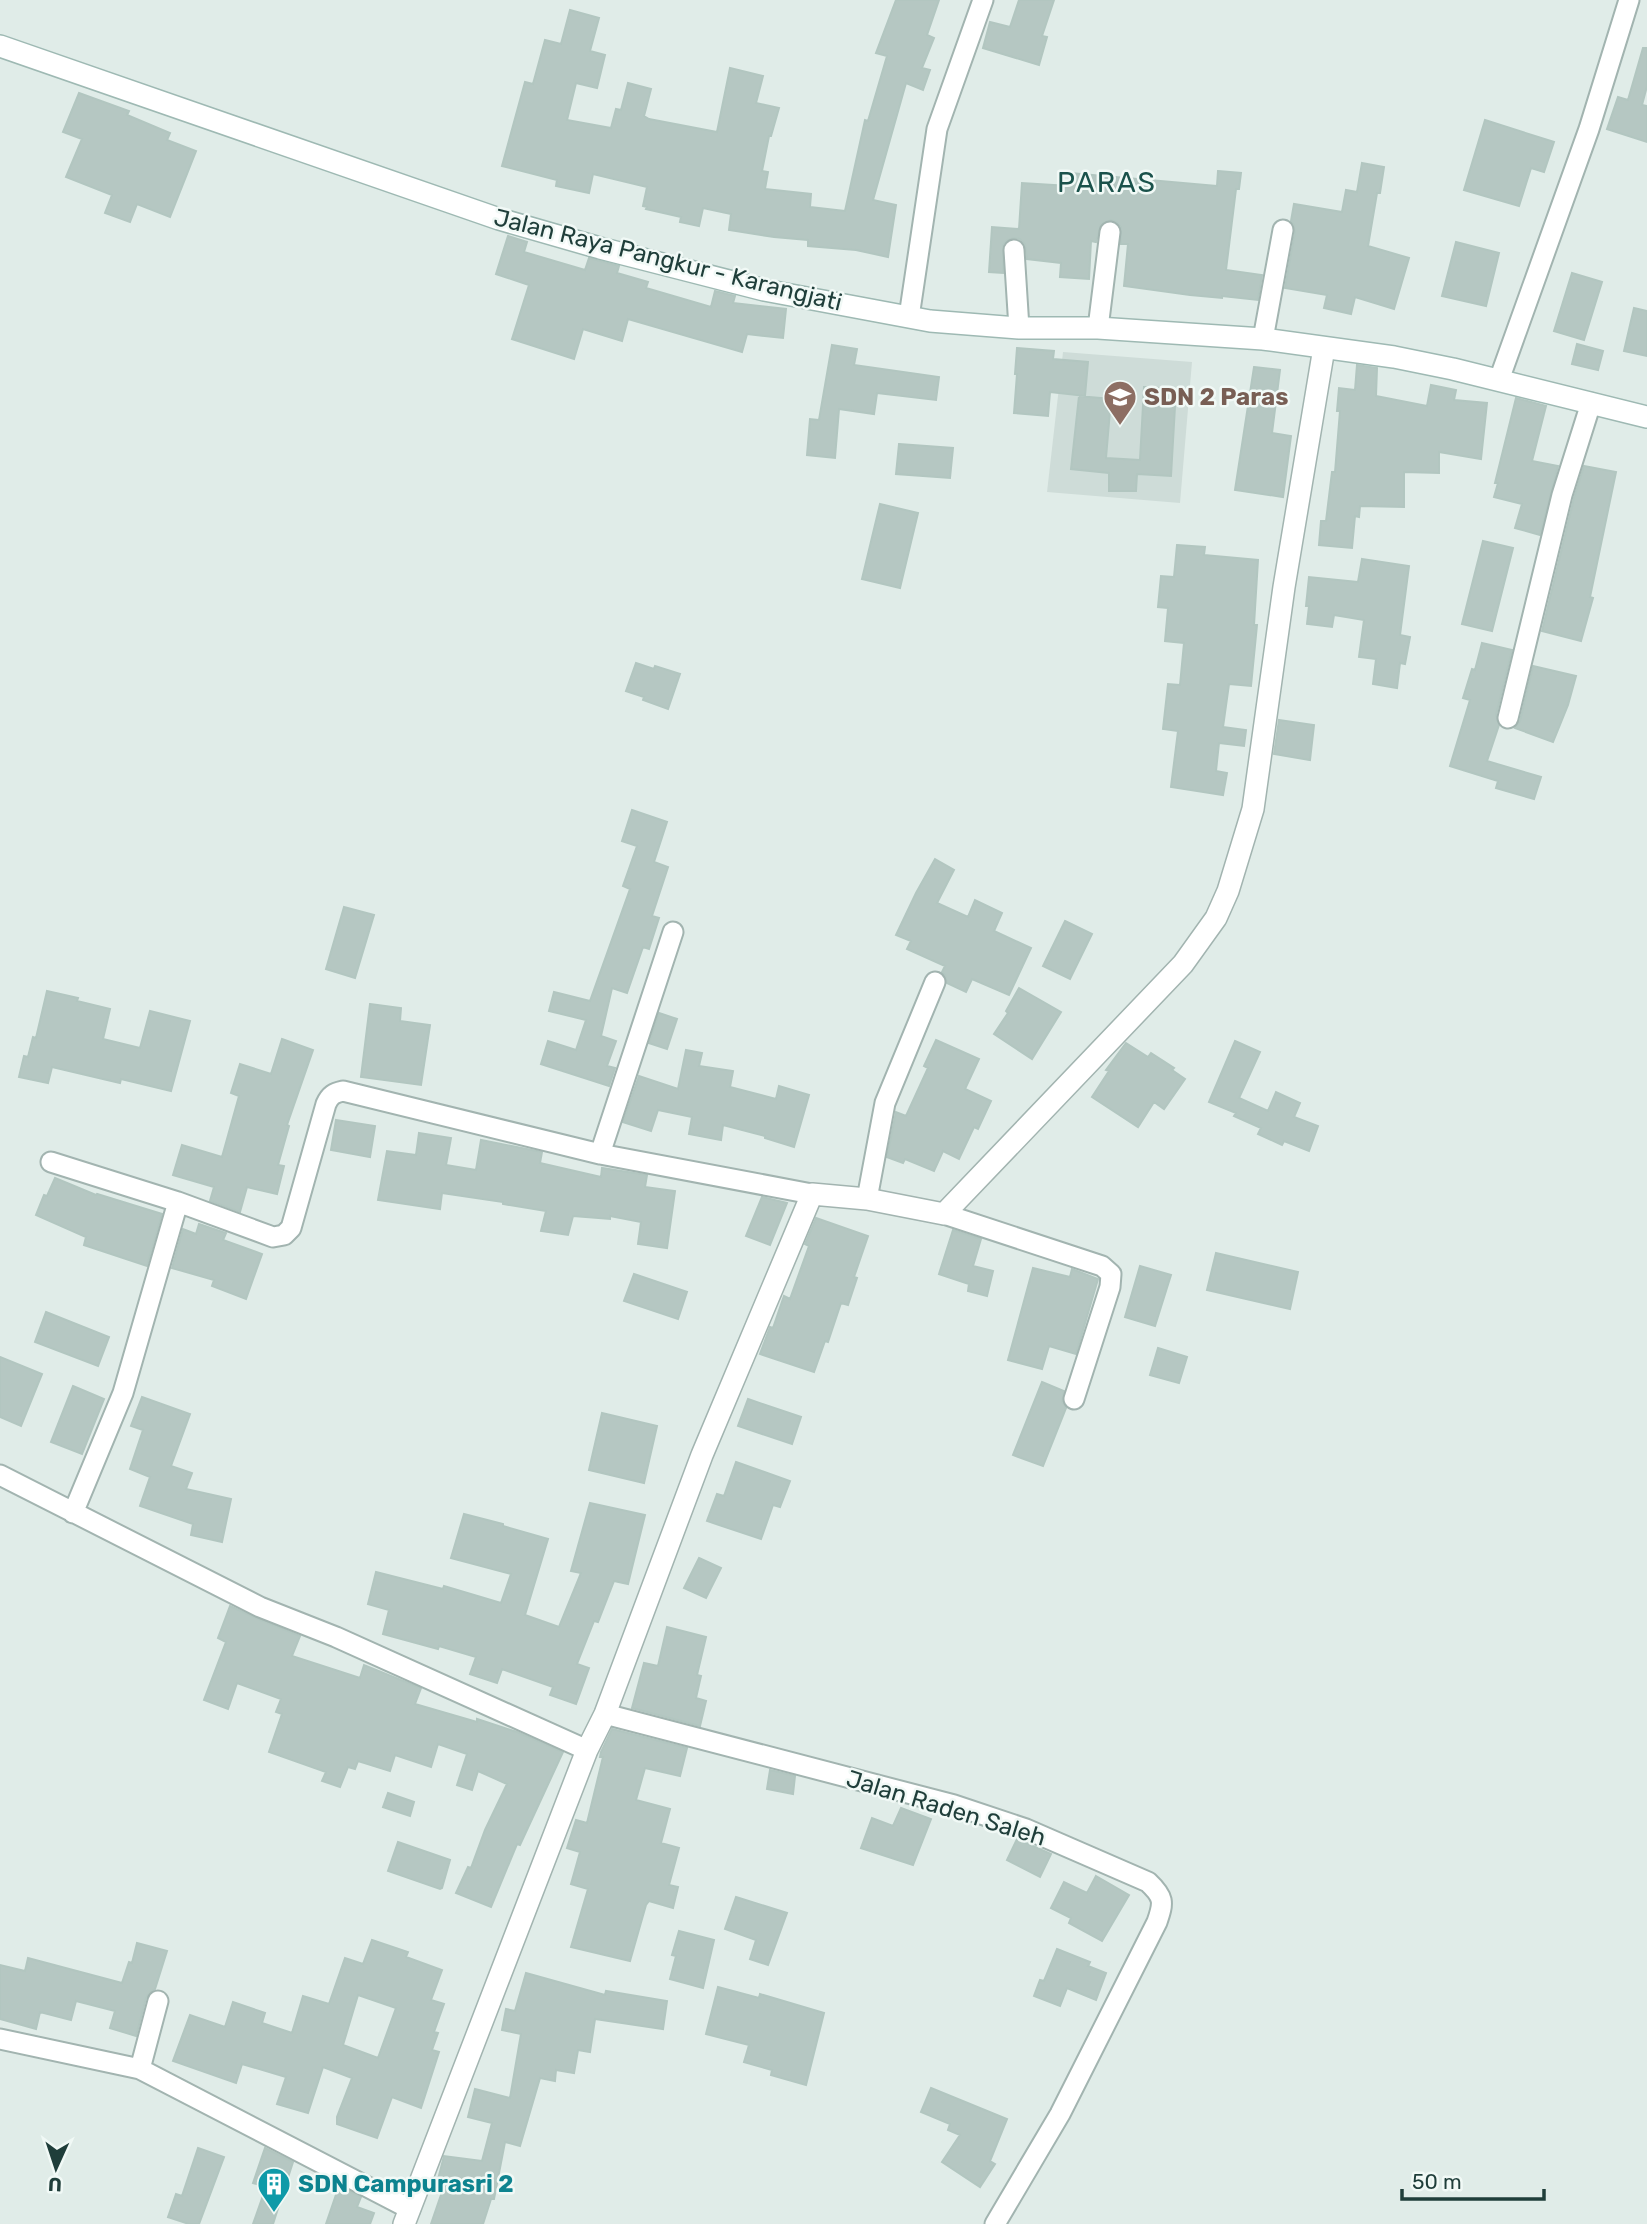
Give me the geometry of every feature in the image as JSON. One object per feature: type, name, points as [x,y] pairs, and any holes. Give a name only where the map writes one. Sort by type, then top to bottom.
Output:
[{"type":"street","points":[[909,317],[937,129],[983,0]]},
{"type":"street","points":[[1499,380],[1588,129],[1629,0]]},
{"type":"street","name":"Jalan Raya Pangkur - Karangjati","points":[[0,46],[499,219],[764,290],[930,321],[1019,328],[1098,328],[1263,339],[1394,357],[1647,417]]},
{"type":"street","points":[[1263,339],[1283,230]]},
{"type":"street","points":[[1098,328],[1110,232]]},
{"type":"street","points":[[1014,250],[1019,328]]},
{"type":"street","points":[[944,1214],[1183,964],[1216,918],[1228,891],[1253,809],[1284,587],[1324,348]]},
{"type":"street","points":[[1508,718],[1562,495],[1591,403]]},
{"type":"street","points":[[600,1154],[673,932]]},
{"type":"street","points":[[867,1199],[885,1103],[935,982]]},
{"type":"street","points":[[51,1162],[178,1202],[273,1237],[284,1235],[290,1228],[326,1104],[330,1096],[343,1091],[600,1154],[813,1194],[867,1199],[944,1214],[1102,1266],[1111,1274],[1110,1287],[1074,1399]]},
{"type":"street","points":[[0,2039],[140,2069],[407,2216],[587,1750],[605,1713],[702,1455],[813,1194]]},
{"type":"street","points":[[73,1513],[123,1393],[178,1202]]},
{"type":"street","points":[[0,1475],[200,1574],[260,1607],[336,1637],[587,1750]]},
{"type":"street","name":"Jalan Raden Saleh","points":[[605,1713],[954,1805],[1051,1839],[1148,1882],[1160,1894],[1162,1902],[1157,1923],[1060,2114],[995,2224]]},
{"type":"street","points":[[140,2069],[158,2001]]},
{"type":"shaded area","name":"SDN 2 Paras","points":[[1063,352],[1192,362],[1180,503],[1047,492]]},
{"type":"building","points":[[896,0],[939,0],[927,35],[934,38],[922,68],[930,70],[923,90],[906,83],[873,200],[896,205],[888,257],[856,250],[808,246],[808,240],[729,230],[731,214],[703,208],[699,226],[680,222],[681,217],[643,206],[647,187],[593,174],[589,193],[556,186],[557,180],[502,166],[525,82],[533,84],[545,40],[561,44],[570,10],[599,18],[590,51],[605,55],[597,88],[576,83],[567,120],[611,128],[616,109],[621,110],[628,83],[651,89],[644,116],[649,119],[717,132],[730,68],[763,76],[756,103],[779,108],[769,136],[762,171],[768,172],[765,189],[811,194],[810,207],[845,211],[865,120],[868,121],[887,56],[876,53]]},
{"type":"building","points":[[1019,0],[1054,0],[1042,36],[1047,37],[1039,65],[983,48],[990,22],[1010,27]]},
{"type":"building","points":[[1643,48],[1647,48],[1647,86],[1642,105],[1647,106],[1647,142],[1607,129],[1618,97],[1628,100]]},
{"type":"building","points":[[79,93],[129,111],[127,115],[170,133],[167,140],[196,151],[170,217],[137,204],[130,222],[105,213],[112,195],[66,177],[82,139],[63,132]]},
{"type":"building","points":[[1485,120],[1554,142],[1544,172],[1531,168],[1519,206],[1464,190]]},
{"type":"building","points":[[1362,163],[1384,167],[1368,246],[1409,258],[1394,309],[1355,297],[1351,314],[1324,308],[1327,295],[1285,288],[1295,232],[1291,221],[1294,204],[1342,212],[1346,190],[1357,192]]},
{"type":"building","points":[[1218,171],[1241,173],[1239,189],[1236,189],[1226,270],[1262,275],[1258,300],[1124,286],[1128,244],[1121,244],[1121,227],[1111,220],[1101,224],[1096,242],[1091,241],[1089,279],[1060,277],[1061,263],[1027,259],[1025,244],[1014,238],[1003,245],[1003,273],[989,272],[992,227],[1019,229],[1022,183],[1070,186],[1071,173],[1217,186]]},
{"type":"building","points":[[508,236],[527,242],[524,252],[585,270],[589,258],[619,266],[617,273],[648,282],[646,288],[711,307],[715,291],[735,296],[733,303],[786,309],[783,338],[747,334],[742,352],[628,319],[622,341],[583,329],[574,359],[512,339],[529,285],[496,274]]},
{"type":"building","points":[[1456,242],[1499,253],[1486,306],[1442,296]]},
{"type":"building","points":[[1572,273],[1602,282],[1584,340],[1554,331]]},
{"type":"building","points":[[1634,308],[1647,311],[1647,356],[1624,351]]},
{"type":"building","points":[[1577,344],[1603,351],[1598,370],[1572,364]]},
{"type":"building","points":[[832,345],[857,349],[854,365],[939,377],[936,400],[877,393],[874,414],[839,409],[835,458],[807,455],[810,419],[819,420]]},
{"type":"building","points":[[1017,348],[1054,351],[1053,359],[1088,362],[1085,396],[1050,392],[1048,416],[1014,413]]},
{"type":"building","points":[[1357,365],[1377,368],[1376,396],[1427,406],[1431,385],[1456,390],[1454,400],[1487,403],[1481,459],[1439,452],[1439,473],[1404,472],[1404,507],[1360,506],[1359,517],[1355,516],[1352,548],[1319,545],[1321,521],[1326,521],[1332,472],[1335,472],[1339,388],[1355,390]]},
{"type":"building","points":[[1254,367],[1280,370],[1272,433],[1291,436],[1283,497],[1235,490]]},
{"type":"building","points":[[1144,387],[1176,389],[1171,476],[1137,474],[1136,491],[1109,491],[1109,473],[1071,469],[1079,396],[1111,399],[1106,458],[1140,460]]},
{"type":"building","points":[[1516,398],[1546,406],[1532,461],[1558,466],[1540,535],[1515,528],[1522,504],[1494,497]]},
{"type":"building","points":[[899,444],[953,448],[950,478],[896,474]]},
{"type":"building","points":[[1584,466],[1616,472],[1590,597],[1593,598],[1581,641],[1542,631]]},
{"type":"building","points":[[880,504],[918,513],[900,588],[862,579]]},
{"type":"building","points":[[1483,541],[1513,548],[1492,631],[1462,624]]},
{"type":"building","points":[[1177,545],[1205,547],[1204,555],[1258,560],[1254,625],[1257,625],[1251,686],[1229,684],[1223,727],[1246,730],[1244,746],[1219,743],[1216,771],[1227,773],[1223,795],[1171,787],[1178,731],[1163,729],[1168,684],[1180,685],[1184,643],[1165,641],[1168,608],[1158,607],[1161,576],[1174,577]]},
{"type":"building","points":[[1362,559],[1409,566],[1400,635],[1410,637],[1405,664],[1400,663],[1397,688],[1373,684],[1376,659],[1359,657],[1364,620],[1334,615],[1332,627],[1307,624],[1309,577],[1358,582]]},
{"type":"building","points":[[1482,643],[1512,650],[1496,715],[1499,725],[1487,761],[1541,777],[1534,799],[1496,788],[1498,781],[1450,766],[1470,700],[1463,698],[1472,669],[1475,670]]},
{"type":"building","points":[[636,663],[680,674],[668,709],[626,691]]},
{"type":"building","points":[[1533,666],[1576,676],[1553,742],[1515,728],[1520,721]]},
{"type":"building","points":[[1279,720],[1314,725],[1310,760],[1274,754]]},
{"type":"building","points":[[632,810],[667,822],[654,862],[668,867],[652,916],[659,918],[649,949],[643,947],[627,993],[612,988],[601,1036],[616,1041],[607,1066],[615,1068],[609,1086],[541,1064],[548,1041],[576,1050],[586,1020],[549,1011],[554,992],[590,1001],[630,889],[623,886],[637,846],[622,841]]},
{"type":"building","points":[[935,859],[954,870],[937,903],[968,917],[975,900],[1002,913],[994,931],[1031,948],[1009,995],[972,979],[966,992],[947,983],[942,972],[945,966],[907,949],[911,941],[896,935]]},
{"type":"building","points":[[344,907],[374,915],[355,978],[326,969]]},
{"type":"building","points":[[1065,921],[1092,934],[1070,979],[1043,966]]},
{"type":"building","points":[[1019,988],[1061,1012],[1032,1059],[994,1034],[1008,1013],[1006,1011]]},
{"type":"building","points":[[47,991],[110,1009],[103,1039],[140,1048],[150,1011],[190,1021],[171,1091],[121,1079],[120,1083],[52,1067],[48,1083],[19,1077],[24,1056],[28,1057],[33,1037],[36,1038]]},
{"type":"building","points":[[370,1004],[401,1008],[400,1021],[430,1025],[421,1085],[361,1077]]},
{"type":"building","points":[[659,1013],[677,1019],[667,1049],[649,1043]]},
{"type":"building","points":[[282,1039],[313,1050],[287,1125],[289,1126],[278,1165],[284,1166],[277,1194],[247,1187],[240,1212],[210,1201],[214,1187],[173,1175],[182,1145],[222,1157],[239,1096],[231,1093],[240,1064],[271,1074]]},
{"type":"building","points":[[936,1040],[979,1059],[965,1089],[991,1101],[978,1129],[974,1127],[959,1159],[943,1151],[934,1171],[905,1159],[903,1163],[887,1157],[896,1112],[906,1116],[928,1068],[924,1066]]},
{"type":"building","points":[[1235,1041],[1260,1052],[1239,1098],[1268,1111],[1276,1092],[1300,1103],[1294,1117],[1318,1126],[1309,1151],[1284,1141],[1282,1145],[1258,1134],[1261,1128],[1234,1116],[1236,1113],[1209,1102]]},
{"type":"building","points":[[1126,1043],[1148,1057],[1151,1053],[1185,1079],[1164,1109],[1154,1102],[1138,1127],[1092,1097],[1109,1071],[1106,1070]]},
{"type":"building","points":[[686,1050],[702,1053],[699,1066],[733,1071],[730,1087],[776,1099],[779,1086],[809,1095],[794,1147],[723,1125],[721,1140],[689,1134],[692,1117],[658,1110],[651,1131],[623,1122],[639,1076],[678,1089]]},
{"type":"building","points":[[336,1120],[375,1126],[370,1157],[331,1150]]},
{"type":"building","points":[[419,1133],[451,1138],[446,1165],[476,1170],[481,1140],[542,1152],[540,1163],[601,1177],[602,1168],[647,1175],[645,1187],[675,1191],[667,1248],[638,1244],[641,1222],[610,1216],[610,1219],[573,1216],[568,1235],[541,1231],[546,1211],[503,1202],[442,1193],[440,1209],[378,1200],[387,1151],[416,1155]]},
{"type":"building","points":[[55,1178],[96,1195],[162,1214],[147,1266],[84,1245],[86,1237],[36,1215]]},
{"type":"building","points":[[762,1197],[787,1203],[770,1245],[746,1236]]},
{"type":"building","points":[[816,1218],[868,1236],[848,1305],[841,1303],[828,1342],[825,1341],[814,1372],[760,1354],[784,1296],[790,1299],[809,1246],[805,1244]]},
{"type":"building","points":[[199,1224],[226,1233],[223,1240],[262,1254],[246,1299],[212,1286],[214,1280],[172,1268],[183,1229],[196,1234]]},
{"type":"building","points":[[953,1230],[981,1239],[973,1266],[993,1271],[987,1296],[968,1291],[969,1284],[939,1274]]},
{"type":"building","points":[[1216,1253],[1298,1272],[1290,1309],[1207,1290]]},
{"type":"building","points":[[1140,1266],[1171,1275],[1155,1326],[1125,1317]]},
{"type":"building","points":[[1033,1268],[1070,1277],[1072,1269],[1098,1279],[1076,1354],[1049,1346],[1042,1369],[1008,1360]]},
{"type":"building","points":[[634,1274],[687,1292],[678,1319],[624,1301]]},
{"type":"building","points":[[46,1312],[109,1337],[98,1366],[35,1342]]},
{"type":"building","points":[[1158,1348],[1187,1357],[1179,1383],[1150,1375]]},
{"type":"building","points":[[0,1357],[42,1374],[21,1426],[0,1417]]},
{"type":"building","points":[[1042,1382],[1064,1391],[1062,1401],[1066,1408],[1043,1466],[1013,1455]]},
{"type":"building","points":[[73,1386],[104,1399],[82,1454],[51,1442]]},
{"type":"building","points":[[142,1397],[190,1414],[171,1466],[192,1473],[186,1489],[231,1499],[222,1542],[191,1535],[193,1524],[140,1506],[150,1477],[130,1469],[143,1430],[131,1426]]},
{"type":"building","points":[[748,1399],[801,1417],[792,1444],[738,1426]]},
{"type":"building","points":[[602,1413],[657,1426],[644,1483],[589,1470]]},
{"type":"building","points":[[736,1462],[790,1481],[780,1507],[773,1505],[761,1539],[707,1521],[717,1494],[724,1496]]},
{"type":"building","points":[[590,1503],[645,1515],[628,1584],[614,1581],[577,1664],[589,1668],[576,1704],[550,1695],[553,1687],[502,1669],[497,1683],[470,1674],[476,1657],[383,1634],[389,1610],[368,1604],[376,1572],[443,1589],[444,1586],[501,1603],[511,1574],[451,1558],[464,1514],[548,1539],[525,1615],[559,1627],[581,1573],[571,1571]]},
{"type":"building","points":[[699,1558],[721,1568],[706,1598],[684,1588]]},
{"type":"building","points":[[230,1606],[300,1636],[292,1656],[360,1678],[364,1665],[421,1688],[415,1704],[477,1722],[477,1719],[517,1732],[563,1752],[520,1845],[517,1844],[491,1907],[456,1893],[468,1867],[471,1868],[485,1830],[507,1784],[478,1771],[472,1790],[457,1785],[467,1754],[438,1744],[431,1767],[395,1755],[390,1771],[358,1761],[355,1769],[348,1767],[340,1787],[322,1781],[326,1772],[269,1752],[282,1714],[276,1712],[281,1699],[237,1683],[228,1709],[204,1700],[226,1642],[218,1638]]},
{"type":"building","points":[[667,1627],[706,1637],[697,1675],[701,1676],[696,1698],[706,1701],[700,1726],[632,1708],[644,1663],[658,1666]]},
{"type":"building","points":[[612,1729],[687,1748],[680,1776],[645,1768],[636,1800],[670,1809],[661,1843],[679,1848],[669,1885],[678,1887],[673,1908],[649,1901],[646,1905],[630,1961],[571,1947],[588,1889],[571,1884],[580,1852],[567,1848],[576,1820],[587,1823],[603,1757],[600,1757],[601,1752]]},
{"type":"building","points":[[770,1770],[795,1776],[793,1794],[767,1789]]},
{"type":"building","points":[[388,1793],[414,1802],[410,1816],[383,1807]]},
{"type":"building","points":[[901,1808],[931,1819],[913,1865],[861,1848],[872,1818],[893,1826]]},
{"type":"building","points":[[1017,1839],[1051,1854],[1040,1877],[1007,1860]]},
{"type":"building","points":[[398,1842],[450,1860],[442,1888],[388,1871]]},
{"type":"building","points":[[1096,1876],[1129,1895],[1102,1941],[1069,1923],[1071,1918],[1051,1908],[1064,1882],[1087,1893]]},
{"type":"building","points":[[736,1897],[787,1913],[768,1965],[750,1959],[756,1940],[725,1929]]},
{"type":"building","points":[[679,1931],[714,1940],[703,1988],[670,1979],[676,1956],[672,1955]]},
{"type":"building","points":[[372,1940],[408,1952],[406,1957],[442,1970],[431,2000],[444,2004],[434,2032],[438,2033],[432,2050],[439,2052],[421,2108],[392,2097],[377,2138],[337,2124],[337,2117],[352,2078],[323,2067],[308,2113],[277,2104],[286,2077],[242,2064],[236,2083],[173,2061],[190,2015],[225,2027],[233,2002],[265,2013],[262,2023],[292,2033],[303,1996],[329,2004],[345,1958],[363,1964]],"holes":[[[358,1995],[396,2008],[378,2058],[343,2045]]]},
{"type":"building","points":[[137,1943],[167,1951],[155,1989],[146,1998],[136,2036],[110,2028],[115,2011],[76,2001],[71,2020],[40,2012],[36,2029],[0,2019],[0,1965],[25,1971],[28,1958],[122,1983],[129,1962],[132,1963]]},
{"type":"building","points":[[1057,1949],[1090,1962],[1088,1966],[1106,1973],[1096,2000],[1067,1988],[1060,2006],[1034,1996],[1040,1980],[1044,1981]]},
{"type":"building","points":[[526,1973],[605,1995],[606,1991],[667,2001],[663,2029],[595,2019],[590,2052],[578,2050],[574,2073],[556,2070],[555,2081],[540,2078],[520,2146],[505,2142],[494,2199],[491,2199],[483,2224],[431,2224],[443,2189],[436,2187],[444,2156],[482,2161],[492,2123],[468,2117],[475,2089],[510,2098],[521,2034],[502,2030],[506,2009],[515,2011]]},
{"type":"building","points":[[718,1987],[759,1998],[760,1994],[824,2013],[806,2085],[771,2075],[772,2070],[744,2062],[749,2045],[706,2034]]},
{"type":"building","points":[[931,2088],[1007,2119],[990,2161],[995,2164],[980,2187],[942,2162],[960,2135],[948,2130],[950,2124],[921,2112]]},
{"type":"building","points":[[198,2148],[224,2157],[199,2224],[189,2224],[168,2217],[176,2194],[182,2196]]},
{"type":"building","points":[[265,2148],[293,2162],[273,2224],[253,2224],[266,2187],[253,2183]]},
{"type":"building","points":[[339,2186],[361,2197],[357,2207],[374,2213],[370,2224],[326,2224]]},
{"type":"place","name":"SDN 2 Paras","points":[[1120,427]]},
{"type":"place","name":"SDN Campurasri 2","points":[[274,2214]]},
{"type":"district","name":"PARAS","points":[[1107,182]]}]
